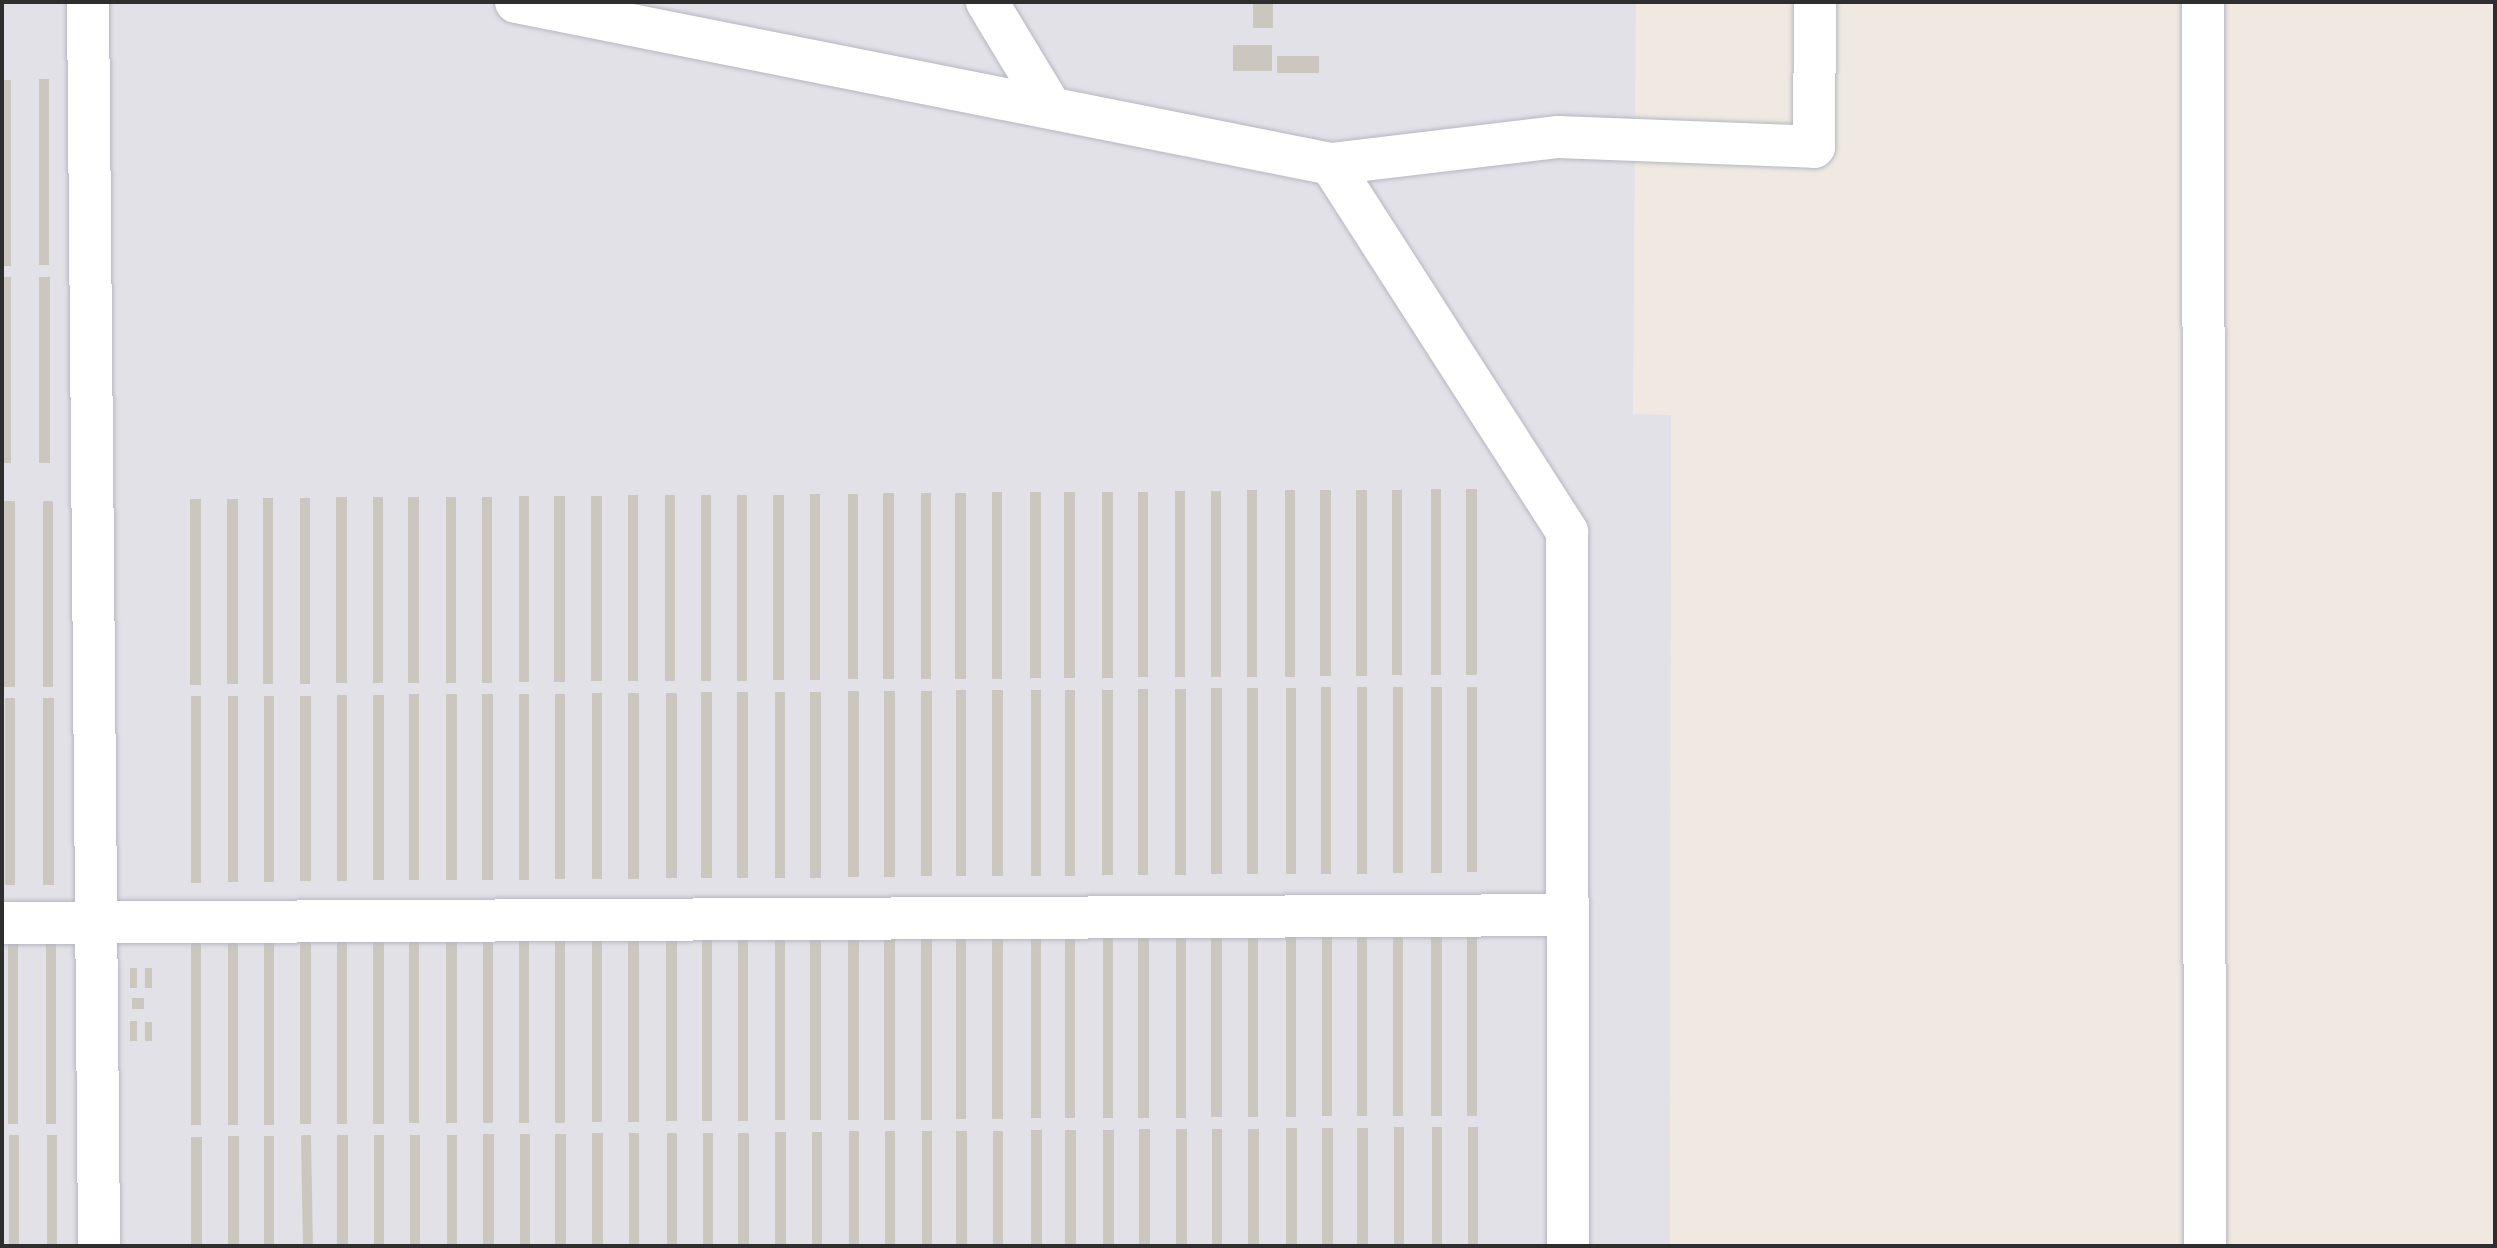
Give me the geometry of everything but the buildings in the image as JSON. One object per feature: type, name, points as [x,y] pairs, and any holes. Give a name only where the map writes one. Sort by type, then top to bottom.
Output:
[{"type":"lane","points":[[88,2],[99,1246]]},
{"type":"lane","points":[[516,2],[1331,164],[1558,137],[1814,147],[1815,2]]},
{"type":"lane","points":[[987,2],[1051,108]]},
{"type":"lane","points":[[2203,2],[2205,1246]]},
{"type":"lane","points":[[1331,164],[1567,532],[1568,1246]]},
{"type":"lane","points":[[2,923],[1568,915]]},
{"type":"shaded area","points":[[2,2],[1636,2],[1633,414],[1671,415],[1670,1246],[2,1246]]}]
